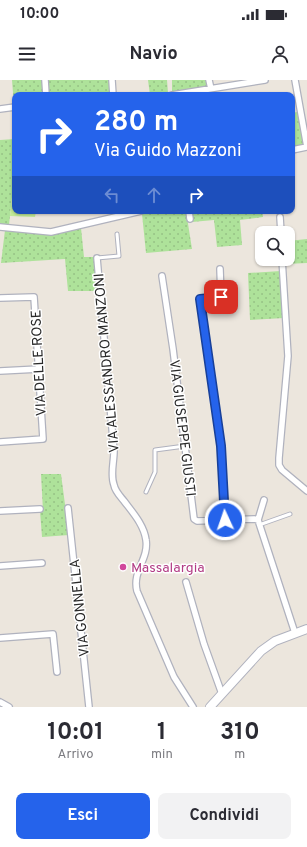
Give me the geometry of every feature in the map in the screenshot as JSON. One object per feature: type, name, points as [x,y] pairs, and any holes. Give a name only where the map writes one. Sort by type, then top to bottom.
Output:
[{"type":"main road","points":[[210,707],[261,651],[275,641],[307,629]]},
{"type":"street","points":[[45,80],[46,92]]},
{"type":"street","points":[[112,80],[113,92]]},
{"type":"street","points":[[209,80],[211,89]]},
{"type":"street","points":[[192,92],[265,80]]},
{"type":"street","points":[[295,80],[307,147],[295,149]]},
{"type":"street","points":[[0,109],[12,107]]},
{"type":"street","points":[[0,227],[51,232],[128,214]]},
{"type":"street","points":[[189,214],[190,218]]},
{"type":"street","points":[[280,217],[281,226]]},
{"type":"street","name":"VIA ALESSANDRO MANZONI","points":[[97,258],[114,451],[112,476],[114,486],[136,516],[143,527],[145,534],[146,549],[135,583],[137,591],[174,677],[193,707]]},
{"type":"street","points":[[282,266],[288,356],[278,458],[279,465],[282,470],[307,491]]},
{"type":"street","points":[[220,269],[221,297],[200,299],[221,446],[225,520]]},
{"type":"street","name":"VIA GIUSEPPE GIUSTI","points":[[162,276],[194,519],[197,521],[254,519],[258,523]]},
{"type":"street","name":"VIA DELLE ROSE","points":[[0,298],[34,296],[43,439],[0,442]]},
{"type":"street","points":[[0,371],[39,369]]},
{"type":"street","points":[[264,500],[258,523],[295,633]]},
{"type":"street","name":"VIA GONNELLA","points":[[68,508],[89,707]]},
{"type":"street","points":[[0,511],[40,509]]},
{"type":"street","points":[[0,566],[42,563]]},
{"type":"street","points":[[186,582],[204,644],[222,694]]},
{"type":"street","points":[[0,638],[53,634],[57,672]]},
{"type":"street","points":[[0,702],[8,707]]},
{"type":"lane","points":[[97,258],[119,256],[117,234]]},
{"type":"lane","points":[[146,492],[155,472],[155,450],[185,446]]},
{"type":"lane","points":[[258,523],[290,514]]},
{"type":"green space","points":[[12,80],[42,80],[43,92],[13,92]]},
{"type":"green space","points":[[47,80],[110,80],[111,92],[48,92]]},
{"type":"green space","points":[[148,80],[167,80],[168,92],[150,92]]},
{"type":"green space","points":[[172,80],[207,80],[208,87],[172,92]]},
{"type":"green space","points":[[295,112],[297,112],[304,145],[295,146]]},
{"type":"green space","points":[[12,139],[12,197],[9,225],[0,225],[0,140]]},
{"type":"green space","points":[[12,197],[12,214],[36,214],[35,217],[10,216]]},
{"type":"green space","points":[[142,214],[186,214],[192,249],[146,253]]},
{"type":"green space","points":[[191,214],[262,214],[263,217],[240,220],[242,245],[217,247],[214,220],[192,222]]},
{"type":"green space","points":[[81,228],[84,257],[95,257],[97,291],[68,291],[65,259],[1,263],[5,230],[52,235]]},
{"type":"green space","points":[[307,239],[307,263],[295,264],[295,240]]},
{"type":"green space","points":[[281,271],[284,318],[250,320],[248,273]]},
{"type":"green space","points":[[41,474],[61,474],[69,535],[42,537],[40,511],[43,511]]},
{"type":"place","name":"Massalargia","points":[[123,567]]},
{"type":"route","points":[[221,297],[200,299],[221,446],[225,520]]}]
